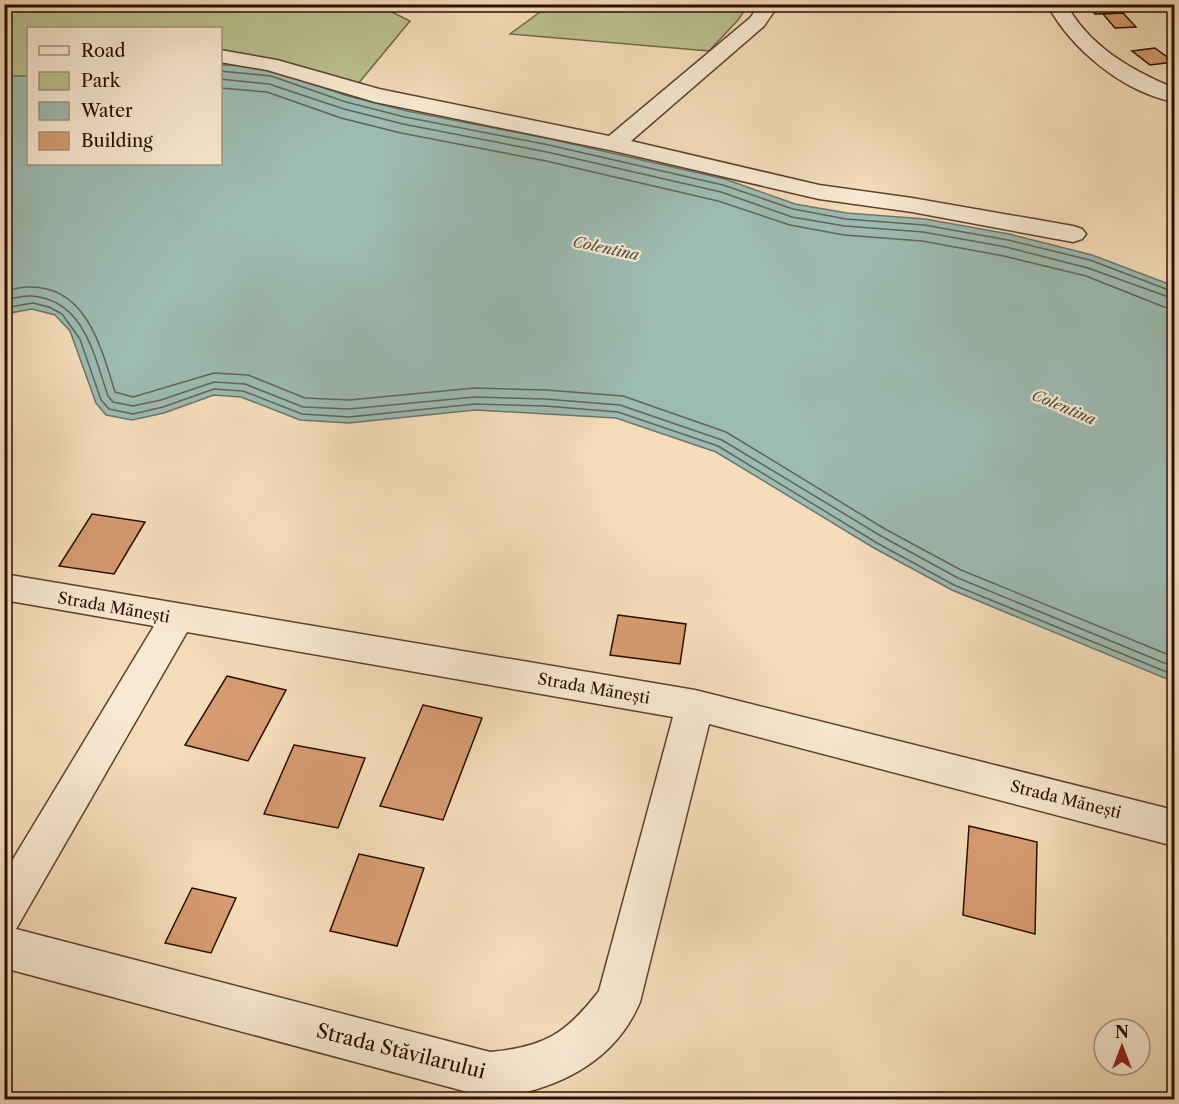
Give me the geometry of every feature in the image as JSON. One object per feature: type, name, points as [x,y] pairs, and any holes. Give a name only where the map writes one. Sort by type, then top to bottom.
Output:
[{"type":"street","points":[[614,144],[757,22],[770,4]]},
{"type":"street","points":[[1056,4],[1073,31],[1109,62],[1174,96]]},
{"type":"street","points":[[222,56],[270,64],[375,95],[614,144],[834,195],[912,205],[1073,234]]},
{"type":"street","name":"Strada Mănești","points":[[4,586],[177,618],[695,705],[1174,828]]},
{"type":"street","points":[[4,914],[177,618]]},
{"type":"street","name":"Strada Stăvilarului","points":[[4,946],[490,1075],[521,1074],[553,1062],[576,1048],[601,1028],[618,1002],[695,705]]},
{"type":"green space","points":[[376,4],[410,21],[348,96],[269,72],[222,65],[222,27],[27,27],[27,76],[5,76],[5,5]]},
{"type":"green space","points":[[551,4],[748,5],[738,20],[709,51],[510,34]]},
{"type":"water","name":"Colentina","points":[[222,65],[250,66],[273,71],[348,96],[407,111],[550,139],[725,179],[795,204],[847,213],[925,219],[1009,234],[1092,255],[1174,286],[1174,682],[952,590],[874,548],[716,452],[616,418],[475,410],[349,423],[300,420],[241,397],[214,395],[164,413],[132,420],[106,415],[96,403],[70,331],[55,315],[32,309],[5,314],[5,76],[27,76],[27,165],[222,165]]},
{"type":"building","points":[[1086,4],[1116,4],[1123,13],[1095,14]]},
{"type":"building","points":[[1123,13],[1136,27],[1115,28],[1103,14]]},
{"type":"building","points":[[1155,48],[1174,62],[1150,65],[1132,51]]},
{"type":"building","points":[[92,514],[145,522],[114,574],[59,566]]},
{"type":"building","points":[[618,615],[686,624],[680,664],[610,655]]},
{"type":"building","points":[[227,676],[286,690],[248,761],[185,745]]},
{"type":"building","points":[[423,705],[482,718],[443,820],[380,806]]},
{"type":"building","points":[[294,745],[365,758],[338,828],[264,814]]},
{"type":"building","points":[[969,826],[1037,842],[1035,934],[963,915]]},
{"type":"building","points":[[359,854],[424,868],[397,946],[330,931]]},
{"type":"building","points":[[192,888],[236,898],[211,953],[165,943]]}]
